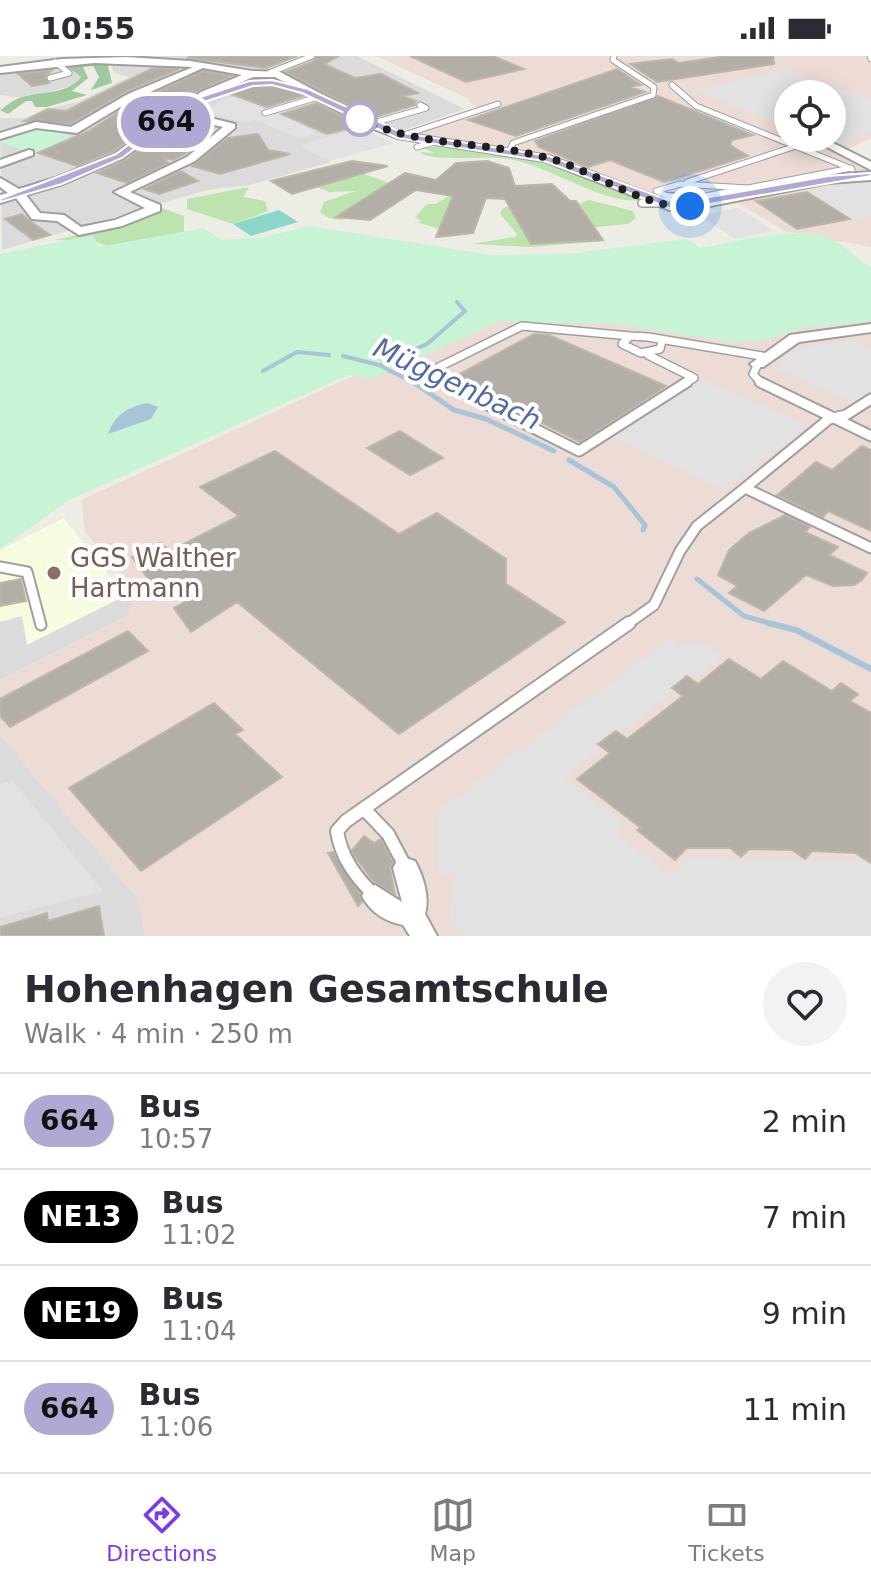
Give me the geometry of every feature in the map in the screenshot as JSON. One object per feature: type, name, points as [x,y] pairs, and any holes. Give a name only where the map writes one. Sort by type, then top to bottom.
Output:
[{"type":"street","points":[[11,56],[26,65]]},
{"type":"street","points":[[0,70],[54,60],[177,59],[249,79],[274,78],[401,136],[509,152],[567,165],[660,203],[685,207],[864,172]]},
{"type":"street","points":[[0,136],[36,125],[73,131],[126,100],[140,97],[205,66]]},
{"type":"street","points":[[0,199],[119,156],[189,104],[249,79]]},
{"type":"street","points":[[140,97],[189,104]]},
{"type":"street","points":[[0,182],[18,194],[36,216],[60,218],[79,231],[118,223],[156,208],[120,192],[191,159],[231,126],[176,113]]},
{"type":"street","points":[[839,152],[864,172]]},
{"type":"street","points":[[0,164],[29,153]]},
{"type":"street","points":[[763,361],[784,344],[803,335],[871,328]]},
{"type":"street","points":[[406,868],[418,926]]},
{"type":"street","points":[[375,896],[418,926]]},
{"type":"lane","points":[[274,78],[312,56]]},
{"type":"lane","points":[[509,152],[513,143],[653,95],[654,87],[621,67],[613,60],[614,56]]},
{"type":"lane","points":[[50,78],[69,73],[54,60]]},
{"type":"lane","points":[[672,85],[696,106],[774,137]]},
{"type":"lane","points":[[265,113],[318,97]]},
{"type":"lane","points":[[475,102],[480,110]]},
{"type":"lane","points":[[401,136],[498,104]]},
{"type":"lane","points":[[370,124],[426,108],[420,105]]},
{"type":"lane","points":[[417,147],[435,142]]},
{"type":"lane","points":[[778,152],[656,191],[678,200],[864,172]]},
{"type":"lane","points":[[812,152],[864,172]]},
{"type":"lane","points":[[680,184],[749,188]]},
{"type":"lane","points":[[642,203],[660,203]]},
{"type":"lane","points":[[630,336],[622,344],[632,351],[648,355],[694,378],[579,451],[443,383],[437,375],[439,367],[522,326],[630,336],[763,361],[753,374],[764,387],[871,436]]},
{"type":"lane","points":[[648,355],[660,349],[662,341]]},
{"type":"lane","points":[[375,896],[362,884],[338,843],[337,831],[346,821],[654,605],[670,565],[690,531],[714,508],[745,488],[829,419],[846,415],[871,399]]},
{"type":"lane","points":[[745,488],[871,548]]},
{"type":"lane","points":[[0,567],[27,572],[41,625]]},
{"type":"lane","points":[[365,810],[388,834],[406,868]]},
{"type":"shaded area","points":[[146,56],[357,56],[465,109],[401,131],[380,122],[302,145],[331,162],[250,185],[207,190],[2,250],[0,118],[25,118],[42,110],[78,102],[129,77],[114,73],[111,63]]},
{"type":"shaded area","points":[[376,56],[871,56],[871,138],[846,150],[846,80],[774,80],[774,152],[846,152],[871,167],[871,247],[785,231],[726,196],[686,203],[663,201],[550,157],[403,133],[475,108],[469,99]]},
{"type":"shaded area","points":[[62,63],[81,78],[72,86],[22,98],[0,95],[0,73]]},
{"type":"shaded area","points":[[784,70],[814,80],[774,80],[774,122],[695,90]]},
{"type":"shaded area","points":[[846,91],[871,99],[871,131],[846,141]]},
{"type":"shaded area","points":[[238,97],[315,131],[311,133],[325,135],[297,138],[254,119],[246,123],[204,111],[226,98]]},
{"type":"shaded area","points":[[38,127],[71,136],[33,154],[0,142],[0,138]]},
{"type":"shaded area","points":[[361,128],[394,143],[329,161],[300,146]]},
{"type":"shaded area","points":[[871,180],[871,216],[852,220],[807,191]]},
{"type":"shaded area","points":[[737,208],[773,231],[735,239],[700,216]]},
{"type":"shaded area","points":[[279,210],[298,222],[251,236],[233,224]]},
{"type":"shaded area","points":[[309,226],[492,255],[568,254],[687,239],[701,248],[789,234],[823,236],[836,241],[871,267],[871,321],[804,328],[766,340],[732,342],[616,324],[501,321],[374,378],[348,375],[69,500],[0,549],[0,254],[93,235],[99,247],[203,228],[222,240],[264,237]]},
{"type":"shaded area","points":[[871,319],[871,936],[145,936],[139,901],[0,735],[0,680],[127,616],[138,595],[85,532],[81,500],[344,380],[501,321],[802,326]]},
{"type":"shaded area","points":[[855,340],[871,351],[871,392],[855,403],[775,367],[798,348]]},
{"type":"shaded area","points":[[700,379],[802,422],[803,431],[724,490],[612,436]]},
{"type":"shaded area","points":[[147,403],[158,407],[151,419],[108,434],[123,413]]},
{"type":"shaded area","name":"GGS Walther Hartmann","points":[[64,518],[125,596],[27,645],[22,616],[0,622],[0,550]]},
{"type":"shaded area","name":"GGS Walther Hartmann","points":[[11,546],[138,594],[127,616],[0,680],[0,550]]},
{"type":"shaded area","points":[[670,638],[681,646],[699,642],[724,656],[695,678],[688,674],[669,688],[674,692],[621,733],[615,729],[595,744],[600,749],[564,778],[625,824],[615,834],[671,875],[691,857],[871,862],[871,936],[466,936],[450,920],[454,874],[437,873],[442,808]]},
{"type":"shaded area","points":[[0,735],[139,901],[145,936],[0,936]]},
{"type":"shaded area","points":[[12,780],[103,891],[0,918],[0,784]]},
{"type":"green space","points":[[107,62],[112,83],[91,90],[99,77],[93,66],[83,67],[88,78],[72,91],[87,95],[47,107],[35,107],[32,101],[26,101],[8,114],[0,110],[23,97],[67,88],[75,83],[81,77],[62,63]]},
{"type":"green space","points":[[437,146],[549,162],[644,200],[629,200],[595,192],[509,159],[448,158],[419,152],[435,153],[423,148]]},
{"type":"green space","points":[[353,170],[400,187],[382,188],[337,216],[350,218],[338,220],[327,217],[320,212],[324,202],[355,191],[329,192],[317,187]]},
{"type":"green space","points":[[249,187],[243,197],[265,201],[268,211],[233,224],[187,209],[187,199]]},
{"type":"green space","points":[[449,196],[467,197],[439,229],[417,222],[422,221],[415,217],[427,204],[436,204]]},
{"type":"green space","points":[[589,200],[633,211],[636,218],[628,224],[595,227],[579,204]]},
{"type":"green space","points":[[511,206],[581,241],[607,241],[531,247],[471,244],[515,237],[517,234],[500,214],[503,208]]},
{"type":"green space","points":[[162,208],[184,216],[184,232],[109,247],[92,240],[54,240],[102,230]]},
{"type":"building","points":[[297,56],[266,68],[188,58]]},
{"type":"building","points":[[317,56],[339,56],[324,64],[355,78],[381,74],[418,93],[402,96],[416,101],[415,105],[372,118],[286,72],[314,61]]},
{"type":"building","points":[[410,56],[493,56],[524,69],[466,82]]},
{"type":"building","points":[[726,56],[773,56],[774,64],[657,82],[630,64],[672,59],[679,63]]},
{"type":"building","points":[[153,68],[179,69],[127,91],[70,124],[24,121],[48,109],[66,111]]},
{"type":"building","points":[[617,69],[641,85],[630,87],[645,92],[516,136],[468,120]]},
{"type":"building","points":[[52,70],[45,77],[49,83],[32,86],[18,74]]},
{"type":"building","points":[[203,71],[231,76],[187,96],[149,96]]},
{"type":"building","points":[[254,80],[274,80],[303,96],[267,107],[225,92]]},
{"type":"building","points":[[658,96],[753,135],[732,140],[730,145],[748,156],[664,182],[610,160],[588,167],[539,147],[535,141]]},
{"type":"building","points":[[317,103],[359,126],[327,134],[282,114]]},
{"type":"building","points":[[128,106],[159,108],[136,118],[156,120],[114,151],[77,166],[38,153],[89,131]]},
{"type":"building","points":[[178,122],[209,127],[191,142],[202,141],[185,154],[173,160],[164,158],[168,163],[127,183],[97,173],[125,160]]},
{"type":"building","points":[[258,134],[268,150],[290,154],[220,174],[192,166],[228,138]]},
{"type":"building","points":[[352,161],[388,166],[292,194],[271,181]]},
{"type":"building","points":[[487,161],[509,168],[515,186],[552,184],[570,201],[576,201],[603,240],[531,244],[505,199],[486,198],[473,233],[436,237],[453,196],[416,190],[370,220],[336,217],[405,173],[436,180],[456,163]]},
{"type":"building","points":[[181,171],[198,181],[159,194],[144,189]]},
{"type":"building","points":[[807,192],[850,219],[797,229],[756,201]]},
{"type":"building","points":[[22,214],[50,235],[33,240],[5,219]]},
{"type":"building","points":[[534,334],[549,335],[666,386],[580,442],[452,378]]},
{"type":"building","points":[[400,431],[443,458],[410,475],[367,448]]},
{"type":"building","points":[[862,446],[871,450],[871,531],[828,511],[823,517],[777,495],[816,462],[832,470]]},
{"type":"building","points":[[275,451],[399,534],[437,513],[506,559],[506,584],[565,622],[399,734],[237,602],[191,632],[174,608],[192,598],[160,581],[152,584],[132,557],[160,543],[170,551],[239,516],[200,487]]},
{"type":"building","points":[[785,515],[810,527],[805,532],[838,547],[829,555],[867,573],[862,580],[854,585],[833,586],[806,575],[764,611],[729,593],[737,586],[718,575],[729,550],[749,533]]},
{"type":"building","points":[[21,579],[26,601],[0,606],[0,583]]},
{"type":"building","points":[[128,631],[148,651],[10,727],[0,716],[0,699]]},
{"type":"building","points":[[729,659],[761,679],[783,661],[832,691],[841,683],[858,694],[850,701],[871,713],[871,863],[855,853],[812,851],[805,859],[792,850],[749,849],[741,857],[730,848],[687,848],[675,860],[637,830],[641,828],[577,779],[610,753],[598,744],[616,731],[627,739],[683,696],[672,688],[687,676],[698,684]]},
{"type":"building","points":[[214,703],[243,730],[235,734],[282,777],[141,871],[69,788]]},
{"type":"building","points":[[364,836],[374,843],[381,839],[393,862],[390,869],[395,894],[374,882],[353,854],[352,850]]},
{"type":"building","points":[[333,852],[360,893],[362,902],[358,906],[328,853]]},
{"type":"building","points":[[99,906],[104,936],[0,936],[0,927],[47,913],[48,921]]},
{"type":"waterway","points":[[380,365],[427,344],[465,311],[457,302]]},
{"type":"waterway","name":"Müggenbach","points":[[263,371],[297,352],[329,355]]},
{"type":"waterway","name":"Müggenbach","points":[[343,356],[379,365],[416,384]]},
{"type":"waterway","name":"Müggenbach","points":[[416,384],[454,410],[486,419],[554,451]]},
{"type":"waterway","name":"Müggenbach","points":[[569,460],[614,487],[645,525],[643,530]]},
{"type":"waterway","name":"Müggenbach","points":[[697,579],[744,616],[776,625]]},
{"type":"waterway","name":"Müggenbach","points":[[768,623],[776,625]]},
{"type":"waterway","name":"Müggenbach","points":[[776,625],[796,630],[871,669]]},
{"type":"bus line","name":"664","points":[[0,199],[83,173],[119,156],[189,104],[252,83],[272,82],[305,91],[401,136],[546,158],[675,207],[828,179],[871,176]]},
{"type":"place","name":"GGS Walther Hartmann","points":[[54,573]]},
{"type":"route","points":[[360,119],[409,138],[546,158],[660,203],[675,207],[690,206]]}]
